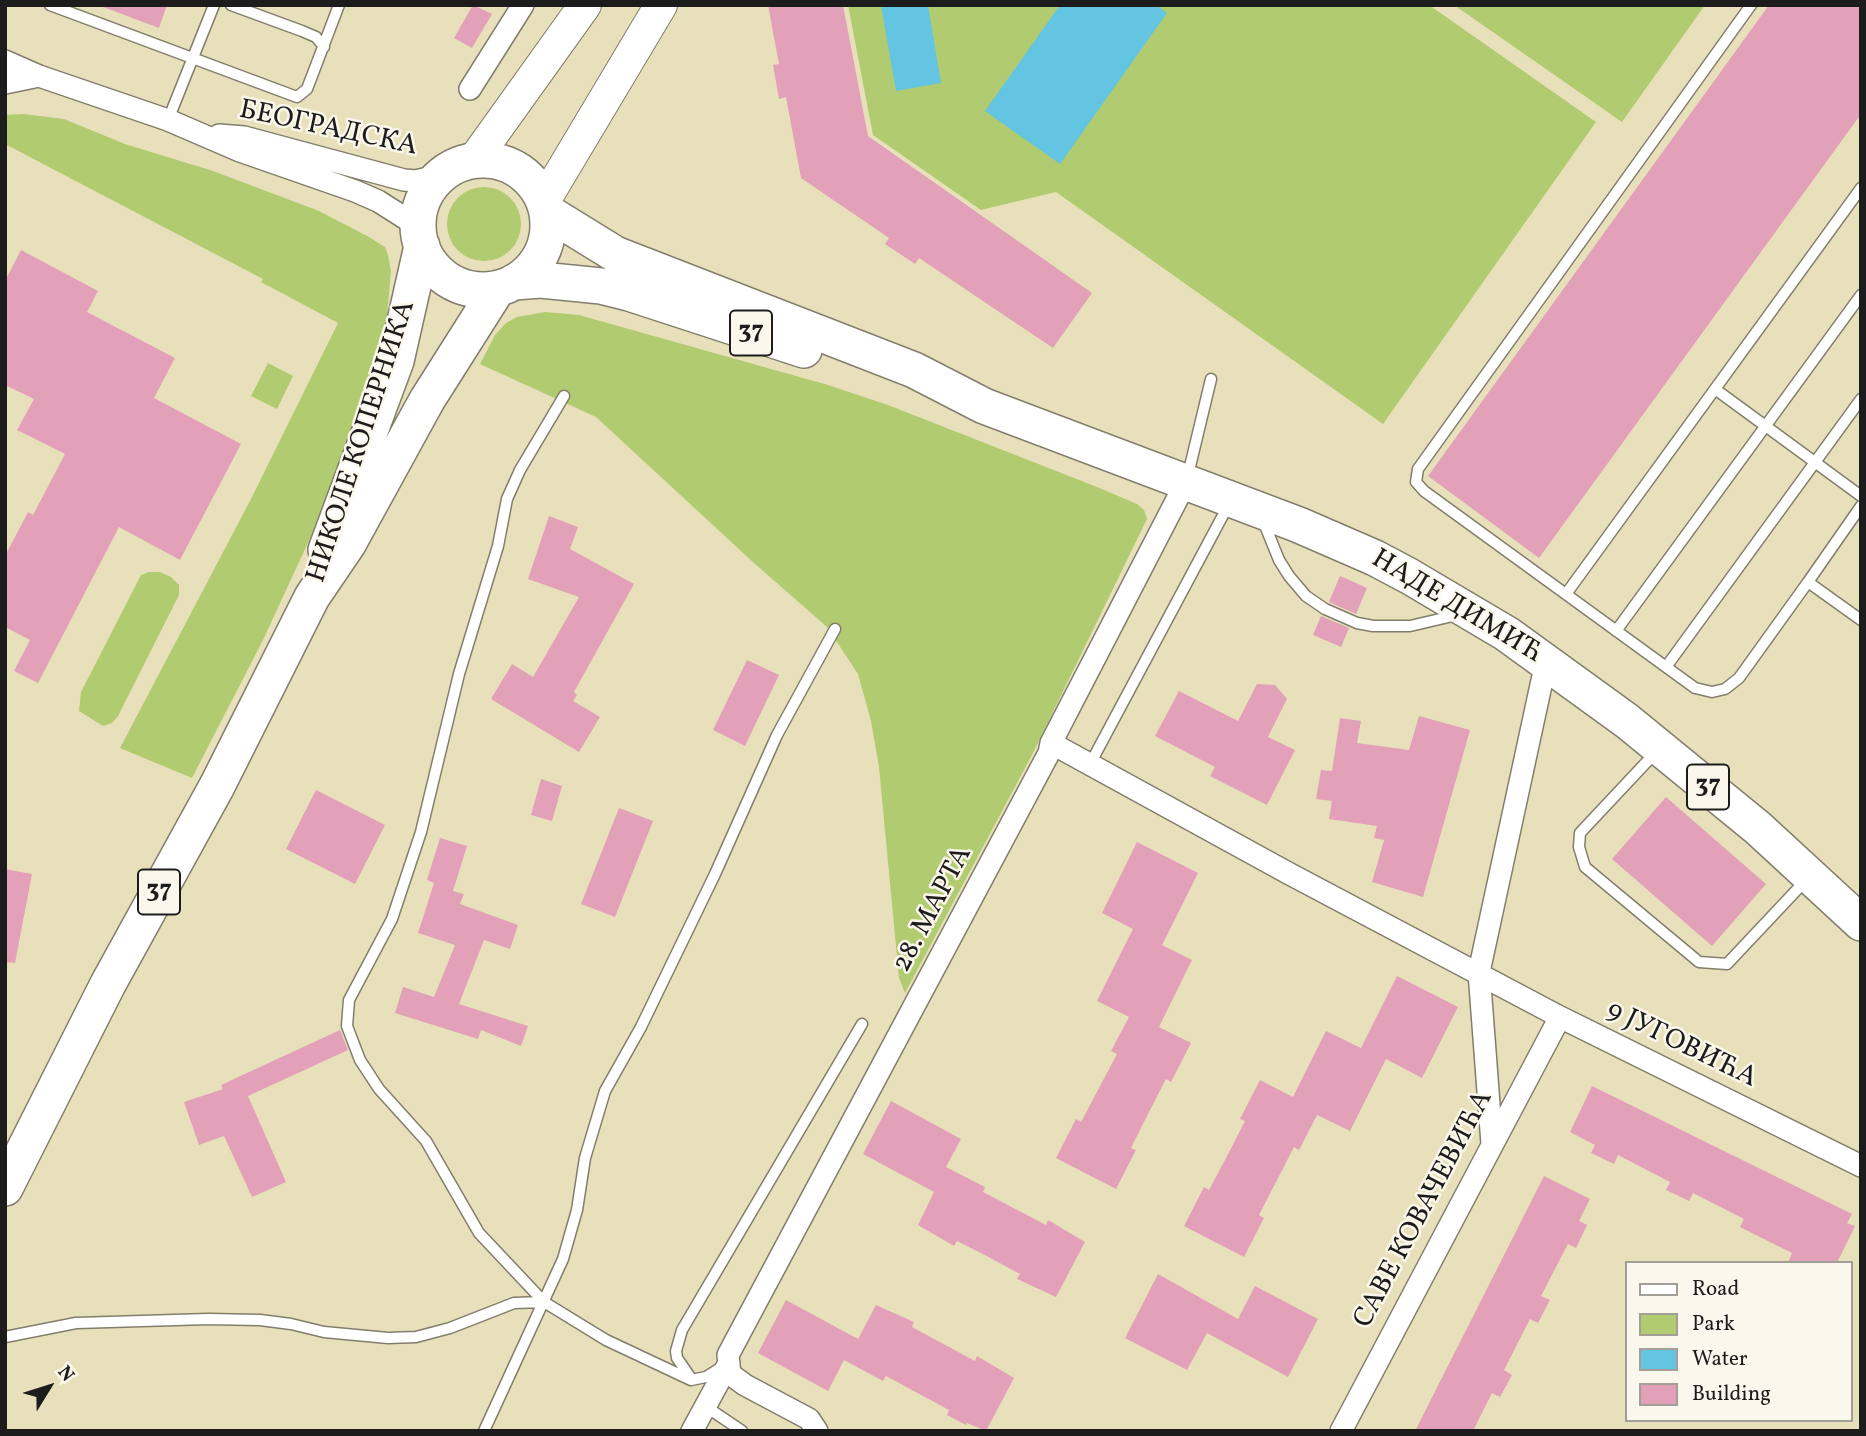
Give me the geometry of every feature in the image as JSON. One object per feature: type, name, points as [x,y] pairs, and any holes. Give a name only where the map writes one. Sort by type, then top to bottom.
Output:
[{"type":"main road","points":[[441,175],[457,165],[474,160]]},
{"type":"main road","name":"37","points":[[474,160],[496,161],[516,168],[532,182],[545,206],[548,230],[540,257],[529,271],[506,285]]},
{"type":"main road","name":"37","points":[[441,175],[424,198],[420,236],[439,272],[457,284],[477,289],[563,281],[601,286],[810,352],[904,387],[984,406]]},
{"type":"main road","name":"37","points":[[545,206],[615,254],[914,370],[984,406]]},
{"type":"main road","name":"НИКОЛЕ КОПЕРНИКА","points":[[312,597],[331,532],[396,361],[420,236]]},
{"type":"main road","name":"НИКОЛЕ КОПЕРНИКА","points":[[5,1188],[108,984],[217,786],[312,597],[348,544],[427,400],[506,285]]},
{"type":"main road","name":"НАДЕ ДИМИЋ","points":[[984,406],[1245,504],[1376,558],[1471,611],[1546,662],[1660,747],[1758,828],[1861,923]]},
{"type":"street","points":[[470,89],[523,5]]},
{"type":"street","points":[[474,160],[585,5]]},
{"type":"street","points":[[545,206],[661,5]]},
{"type":"street","name":"БЕОГРАДСКА","points":[[5,61],[39,76],[169,120],[240,151],[378,201],[420,236]]},
{"type":"street","points":[[5,83],[39,76]]},
{"type":"street","name":"БЕОГРАДСКА","points":[[202,133],[244,137],[404,180],[416,181],[441,175]]},
{"type":"street","name":"28. МАРТА","points":[[692,1431],[729,1363],[728,1355],[1049,754],[1051,743],[1186,482]]},
{"type":"street","points":[[1492,1144],[1479,972],[1546,662]]},
{"type":"street","name":"9 ЈУГОВИЋА","points":[[1051,743],[1089,766],[1560,1017],[1861,1166]]},
{"type":"street","name":"САВЕ КОВАЧЕВИЋА","points":[[1341,1431],[1560,1017]]},
{"type":"street","points":[[729,1363],[730,1374],[745,1385],[809,1419],[817,1431]]},
{"type":"lane","points":[[50,5],[297,97],[307,89],[340,5]]},
{"type":"lane","points":[[169,120],[191,58],[214,5]]},
{"type":"lane","points":[[231,5],[302,30],[316,37],[324,47]]},
{"type":"lane","points":[[1751,5],[1416,472],[1416,482],[1424,491],[1695,688],[1712,692],[1725,689],[1739,678],[1861,506]]},
{"type":"lane","points":[[1566,594],[1858,196]]},
{"type":"lane","points":[[1616,631],[1861,295]]},
{"type":"lane","points":[[1186,482],[1211,379]]},
{"type":"lane","points":[[1715,389],[1861,496]]},
{"type":"lane","points":[[564,396],[506,499],[498,546],[459,674],[421,832],[392,919],[349,1000],[347,1026],[360,1060],[379,1089],[426,1141],[479,1233],[544,1301],[606,1340],[691,1380],[706,1377],[729,1363]]},
{"type":"lane","points":[[1666,667],[1861,399]]},
{"type":"lane","points":[[1089,766],[1245,504],[1289,576],[1306,596],[1334,614],[1357,624],[1392,627],[1427,623],[1471,611]]},
{"type":"lane","points":[[1808,582],[1861,620]]},
{"type":"lane","points":[[484,1431],[563,1259],[574,1223],[585,1158],[605,1091],[640,1027],[715,874],[777,735],[835,629]]},
{"type":"lane","points":[[1660,747],[1580,833],[1578,847],[1585,867],[1699,962],[1727,964],[1810,876]]},
{"type":"lane","points":[[691,1380],[677,1358],[676,1351],[682,1330],[862,1024]]},
{"type":"lane","points":[[5,1337],[76,1323],[208,1319],[260,1320],[324,1332],[388,1338],[415,1337],[450,1328],[514,1303],[544,1301]]},
{"type":"lane","points":[[705,1406],[742,1431]]},
{"type":"green space","points":[[848,5],[1429,5],[1596,122],[1383,424],[1056,192],[981,210],[873,135]]},
{"type":"green space","points":[[1454,5],[1705,5],[1622,122]]},
{"type":"green space","points":[[23,114],[64,119],[125,144],[213,171],[319,211],[385,247],[388,255],[391,271],[386,327],[364,401],[331,493],[263,640],[192,778],[120,748],[251,499],[338,323],[261,282],[263,279],[5,144],[5,115]]},
{"type":"green space","points":[[477,187],[491,187],[505,193],[515,203],[521,224],[515,245],[505,255],[491,261],[477,261],[463,255],[453,245],[447,231],[447,217],[453,203],[463,193]]},
{"type":"green space","points":[[545,312],[579,315],[828,385],[888,405],[1097,487],[1137,504],[1144,510],[1147,519],[1032,755],[905,993],[899,978],[879,767],[871,721],[858,674],[827,627],[596,417],[480,364],[495,335],[506,323],[517,317]]},
{"type":"green space","points":[[268,363],[293,376],[277,409],[251,396]]},
{"type":"green space","points":[[160,572],[171,577],[179,585],[179,595],[118,716],[112,723],[103,726],[79,711],[81,692],[141,575]]},
{"type":"water","points":[[881,5],[928,5],[941,83],[896,91]]},
{"type":"water","points":[[1060,5],[1156,5],[1167,13],[1060,164],[985,111]]},
{"type":"building","points":[[167,5],[159,28],[103,7]]},
{"type":"building","points":[[473,5],[492,14],[472,48],[454,38]]},
{"type":"building","points":[[768,5],[843,5],[868,136],[1092,293],[1053,348],[919,258],[915,264],[885,244],[889,238],[801,178],[786,97],[779,99],[773,65],[779,64]]},
{"type":"building","points":[[1769,5],[1861,5],[1861,114],[1539,558],[1428,476]]},
{"type":"building","points":[[21,250],[98,291],[87,312],[175,358],[154,398],[241,444],[180,560],[119,527],[38,683],[14,671],[30,640],[5,627],[5,556],[28,512],[33,515],[65,454],[17,430],[34,399],[5,385],[5,281]]},
{"type":"building","points":[[549,516],[578,527],[570,549],[634,584],[574,692],[577,695],[573,701],[600,717],[579,752],[491,699],[512,664],[533,677],[579,597],[528,579]]},
{"type":"building","points":[[1340,576],[1367,588],[1356,614],[1329,602]]},
{"type":"building","points":[[1321,616],[1349,628],[1341,647],[1313,635]]},
{"type":"building","points":[[747,660],[779,675],[745,746],[713,730]]},
{"type":"building","points":[[1257,684],[1275,685],[1287,699],[1268,737],[1295,750],[1267,805],[1210,776],[1215,767],[1155,736],[1179,691],[1238,721]]},
{"type":"building","points":[[1419,716],[1470,730],[1423,897],[1372,882],[1384,840],[1374,838],[1377,826],[1329,819],[1332,801],[1316,799],[1321,770],[1332,771],[1340,718],[1361,721],[1357,743],[1409,750]]},
{"type":"building","points":[[541,779],[562,786],[552,821],[531,815]]},
{"type":"building","points":[[316,790],[385,825],[355,884],[286,849]]},
{"type":"building","points":[[1666,797],[1766,884],[1712,946],[1612,859]]},
{"type":"building","points":[[619,808],[653,821],[615,917],[581,904]]},
{"type":"building","points":[[440,838],[467,846],[453,891],[464,894],[460,904],[518,925],[510,949],[484,940],[459,1004],[528,1026],[521,1046],[481,1030],[478,1039],[395,1013],[403,987],[434,997],[455,945],[418,933],[434,883],[427,880]]},
{"type":"building","points":[[1137,842],[1198,873],[1162,945],[1192,960],[1159,1027],[1191,1043],[1171,1082],[1166,1079],[1149,1112],[1131,1148],[1136,1150],[1116,1189],[1056,1158],[1076,1119],[1081,1122],[1117,1054],[1111,1051],[1129,1017],[1097,1001],[1133,929],[1102,913]]},
{"type":"building","points":[[5,869],[32,874],[15,963],[5,962]]},
{"type":"building","points":[[1397,976],[1458,1007],[1422,1078],[1386,1059],[1350,1131],[1317,1115],[1299,1150],[1294,1147],[1259,1215],[1264,1218],[1244,1257],[1184,1226],[1204,1187],[1209,1190],[1225,1160],[1245,1121],[1240,1119],[1260,1080],[1293,1097],[1326,1031],[1361,1048]]},
{"type":"building","points":[[340,1030],[348,1050],[248,1096],[286,1182],[252,1197],[224,1136],[199,1145],[184,1102],[223,1089],[221,1085]]},
{"type":"building","points":[[1592,1086],[1852,1214],[1847,1223],[1855,1226],[1838,1261],[1789,1261],[1792,1253],[1740,1227],[1744,1219],[1693,1193],[1689,1201],[1666,1190],[1670,1182],[1618,1155],[1614,1164],[1591,1153],[1595,1145],[1570,1132]]},
{"type":"building","points":[[891,1101],[961,1139],[946,1167],[985,1187],[983,1192],[1046,1225],[1048,1220],[1085,1242],[1056,1297],[1017,1279],[1020,1274],[981,1253],[957,1241],[954,1246],[918,1225],[934,1192],[863,1154]]},
{"type":"building","points":[[1544,1176],[1590,1199],[1579,1221],[1587,1225],[1576,1248],[1568,1244],[1541,1296],[1550,1300],[1538,1323],[1530,1319],[1504,1370],[1512,1375],[1500,1397],[1492,1393],[1473,1431],[1415,1431]]},
{"type":"building","points":[[1158,1274],[1238,1319],[1255,1286],[1318,1319],[1288,1377],[1207,1333],[1187,1370],[1125,1338]]},
{"type":"building","points":[[786,1300],[858,1339],[876,1305],[914,1322],[912,1327],[975,1361],[977,1356],[1014,1378],[986,1431],[947,1415],[949,1410],[886,1376],[883,1381],[844,1360],[828,1391],[758,1353]]}]
